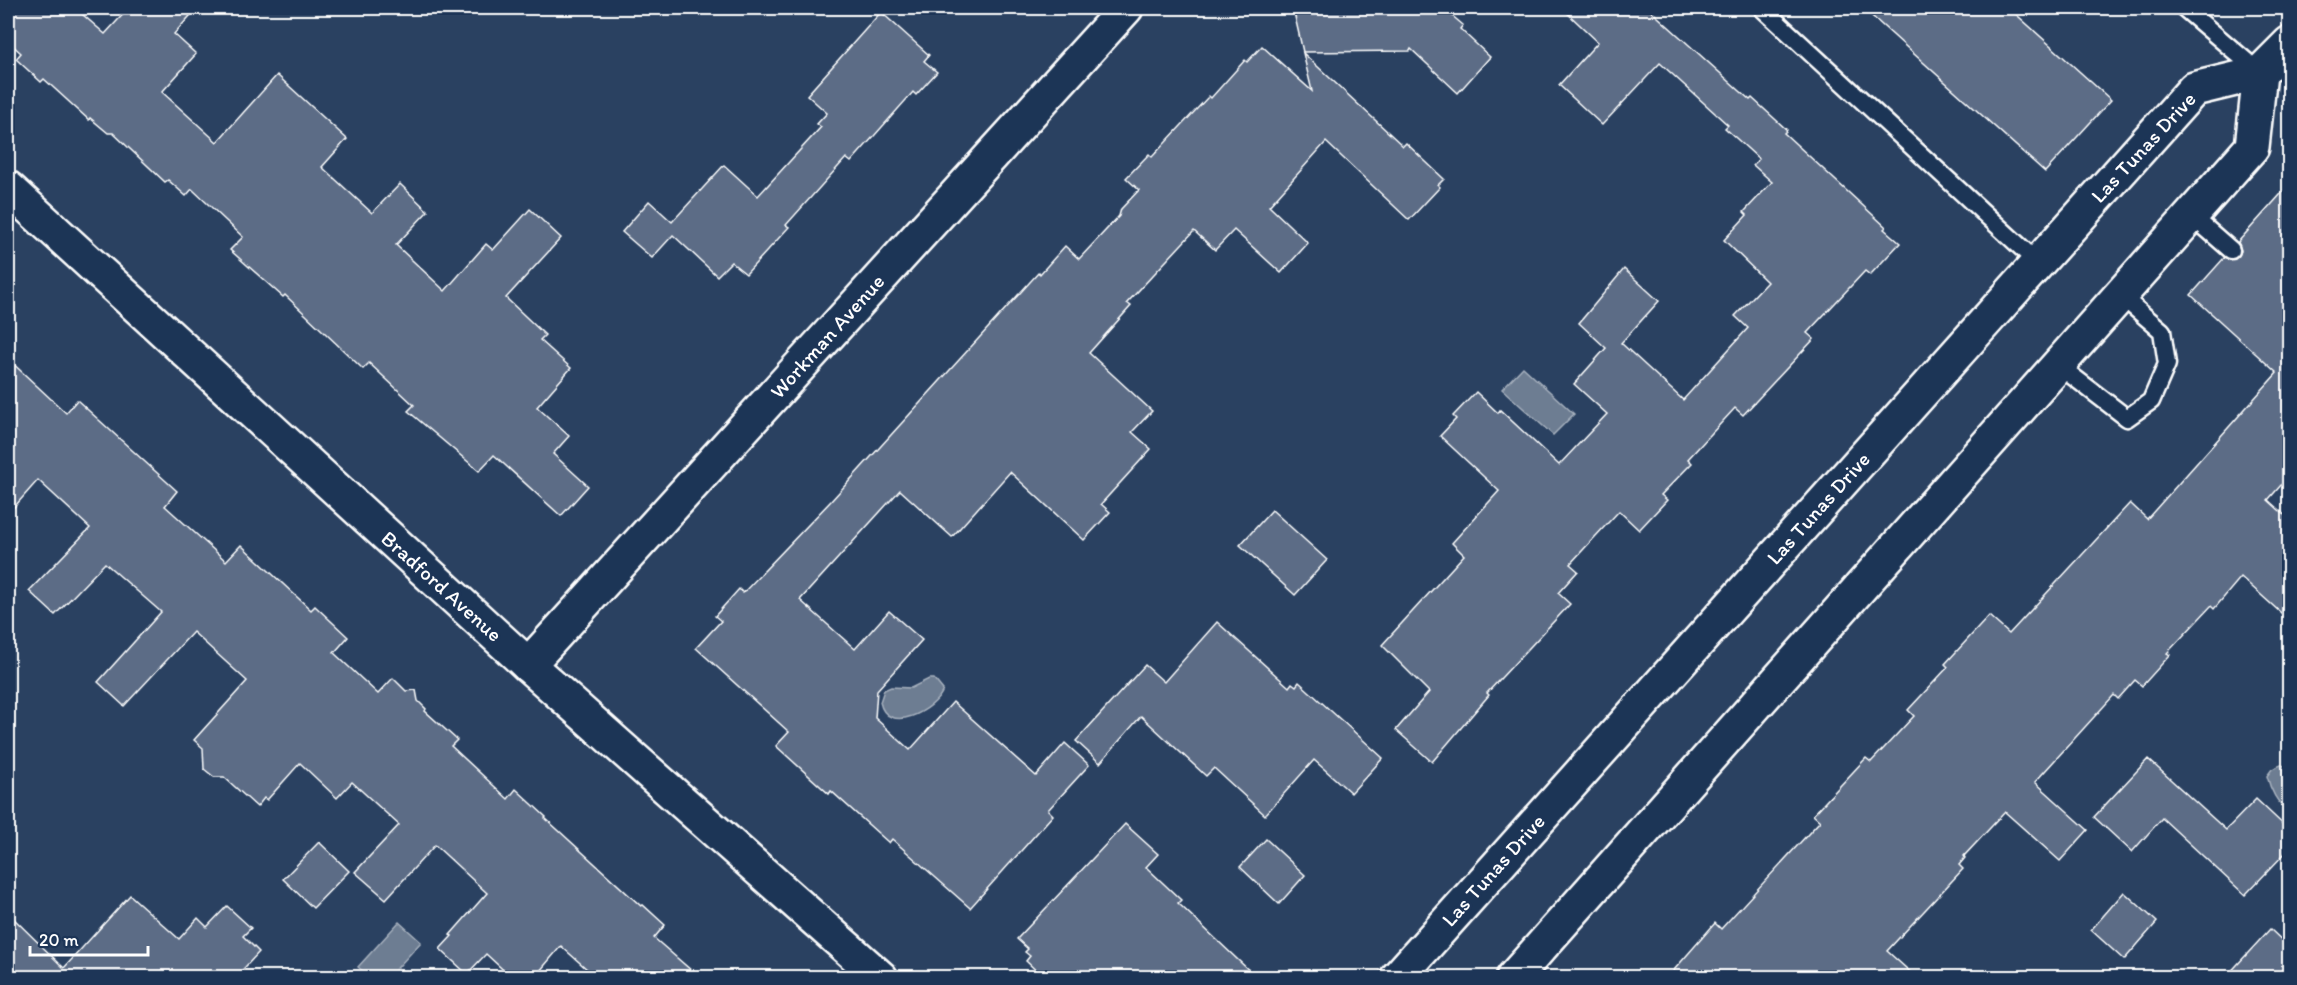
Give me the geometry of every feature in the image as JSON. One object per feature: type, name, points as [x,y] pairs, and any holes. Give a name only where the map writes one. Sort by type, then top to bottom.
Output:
[{"type":"main road","name":"Workman Avenue","points":[[528,665],[1126,8]]},
{"type":"main road","name":"Las Tunas Drive","points":[[1396,978],[2194,89],[2280,57]]},
{"type":"main road","points":[[1513,978],[2252,147],[2280,57]]},
{"type":"main road","name":"Bradford Avenue","points":[[8,188],[528,665],[880,978]]},
{"type":"lane","points":[[1762,8],[2038,262]]},
{"type":"lane","points":[[2184,8],[2280,57]]},
{"type":"lane","points":[[2191,215],[2231,250]]},
{"type":"lane","points":[[2058,365],[2127,418],[2151,401],[2166,364],[2162,331],[2120,295]]},
{"type":"water","points":[[1523,367],[1574,414],[1553,435],[1502,389]]},
{"type":"water","points":[[929,679],[934,679],[943,690],[939,698],[922,712],[901,718],[892,717],[884,712],[880,702],[884,690],[891,687],[911,688]]},
{"type":"water","points":[[2281,765],[2289,767],[2289,810],[2272,791],[2267,776],[2272,769]]},
{"type":"water","points":[[399,922],[421,942],[389,977],[370,977],[358,967]]},
{"type":"building","points":[[8,8],[75,8],[105,34],[129,8],[197,8],[174,34],[196,54],[162,92],[217,142],[277,75],[347,139],[322,167],[372,213],[400,184],[428,211],[396,245],[445,291],[486,244],[493,250],[530,209],[561,238],[506,298],[545,335],[540,340],[571,368],[537,407],[569,436],[553,454],[588,486],[561,516],[494,455],[479,471],[408,411],[414,405],[369,363],[363,369],[285,295],[283,297],[230,250],[243,237],[192,189],[186,196],[168,180],[165,182],[113,133],[108,133],[90,118],[89,120],[44,79],[41,82],[16,59],[21,53],[8,41]]},
{"type":"building","points":[[1293,8],[1443,8],[1463,25],[1460,29],[1490,57],[1458,93],[1411,49],[1410,51],[1303,52]]},
{"type":"building","points":[[1562,8],[1648,8],[1750,100],[1752,98],[1787,130],[1784,133],[1886,227],[1884,229],[1900,243],[1870,275],[1865,271],[1807,333],[1814,339],[1743,415],[1735,408],[1688,459],[1692,463],[1661,495],[1667,500],[1639,530],[1619,511],[1570,564],[1578,571],[1558,593],[1570,604],[1487,693],[1489,695],[1432,762],[1396,730],[1429,692],[1382,645],[1464,555],[1452,543],[1499,491],[1440,436],[1456,419],[1453,416],[1476,392],[1498,413],[1500,410],[1559,465],[1607,414],[1574,384],[1606,348],[1579,323],[1624,269],[1659,301],[1621,343],[1683,400],[1748,328],[1735,316],[1767,282],[1724,240],[1747,215],[1744,212],[1772,182],[1753,165],[1759,159],[1725,128],[1728,125],[1660,63],[1602,125],[1559,85],[1598,42]]},
{"type":"building","points":[[1863,8],[2009,8],[2111,100],[2045,172]]},
{"type":"building","points":[[881,12],[929,55],[924,61],[937,72],[916,95],[913,92],[851,162],[846,158],[786,225],[789,227],[746,274],[731,262],[717,276],[673,235],[652,258],[622,232],[649,201],[672,222],[724,165],[758,196],[821,127],[817,124],[827,113],[807,95]]},
{"type":"building","points":[[1262,46],[1312,91],[1303,53],[1403,146],[1406,143],[1444,179],[1438,185],[1440,187],[1409,220],[1326,142],[1269,206],[1308,243],[1281,273],[1234,230],[1215,250],[1194,231],[1127,303],[1131,306],[1089,353],[1152,411],[1132,432],[1151,449],[1101,504],[1110,512],[1084,540],[1010,472],[952,537],[900,490],[800,600],[855,649],[889,611],[922,640],[877,690],[875,718],[910,750],[953,702],[1036,776],[1065,743],[1089,765],[1048,810],[1053,815],[970,908],[892,839],[889,843],[831,791],[829,794],[776,746],[789,732],[696,648],[721,621],[715,616],[739,589],[743,593],[831,501],[1039,272],[1040,274],[1065,246],[1079,259],[1119,216],[1121,209],[1139,190],[1126,178],[1149,154],[1152,157],[1209,96],[1211,98],[1245,60],[1247,62]]},
{"type":"building","points":[[2289,185],[2289,476],[2268,500],[2289,519],[2289,620],[2241,577],[2214,609],[2211,606],[2167,653],[2170,655],[2142,686],[2135,680],[2118,699],[2114,695],[2035,782],[2088,830],[2060,861],[2005,812],[1964,856],[1965,858],[1959,865],[1963,869],[1887,951],[1917,978],[1667,978],[1715,923],[1721,929],[1820,821],[1813,815],[1866,758],[1871,762],[1914,716],[1908,710],[1948,667],[1945,664],[1989,616],[2009,634],[2130,503],[2147,519],[2277,373],[2191,295],[2224,258],[2230,260],[2238,257],[2241,251],[2238,242]]},
{"type":"building","points":[[8,359],[66,413],[77,400],[177,491],[165,506],[226,561],[241,545],[311,610],[315,606],[348,637],[334,653],[378,694],[393,678],[406,691],[416,690],[418,701],[426,709],[425,711],[457,740],[451,746],[508,799],[516,789],[641,906],[643,905],[665,925],[654,938],[700,978],[597,978],[561,946],[534,978],[512,978],[486,954],[467,974],[440,949],[487,893],[435,845],[386,899],[355,872],[399,825],[352,782],[337,798],[300,763],[267,800],[264,798],[257,807],[224,777],[214,777],[204,769],[203,748],[194,740],[247,681],[193,632],[124,706],[98,682],[161,612],[105,563],[55,615],[29,591],[90,528],[38,480],[8,514]]},
{"type":"building","points":[[1272,510],[1327,560],[1295,595],[1240,545]]},
{"type":"building","points":[[1217,622],[1289,687],[1292,683],[1296,686],[1299,682],[1383,758],[1351,793],[1314,760],[1265,815],[1214,768],[1206,776],[1141,716],[1100,763],[1076,741],[1145,665],[1164,682]]},
{"type":"building","points":[[2148,759],[2226,830],[2256,799],[2289,830],[2289,849],[2245,895],[2162,818],[2132,852],[2094,817]]},
{"type":"building","points":[[1125,824],[1158,854],[1146,867],[1181,900],[1178,903],[1257,978],[1044,978],[1026,961],[1030,956],[1025,952],[1028,949],[1017,939]]},
{"type":"building","points":[[1266,839],[1305,875],[1279,904],[1240,867]]},
{"type":"building","points":[[319,842],[349,871],[313,908],[283,879]]},
{"type":"building","points":[[2124,892],[2157,922],[2124,960],[2091,930]]},
{"type":"building","points":[[130,895],[179,939],[198,918],[207,927],[227,906],[251,928],[243,936],[259,952],[235,978],[8,977],[8,913],[64,968]]},
{"type":"building","points":[[2270,929],[2289,947],[2289,978],[2225,978]]}]
